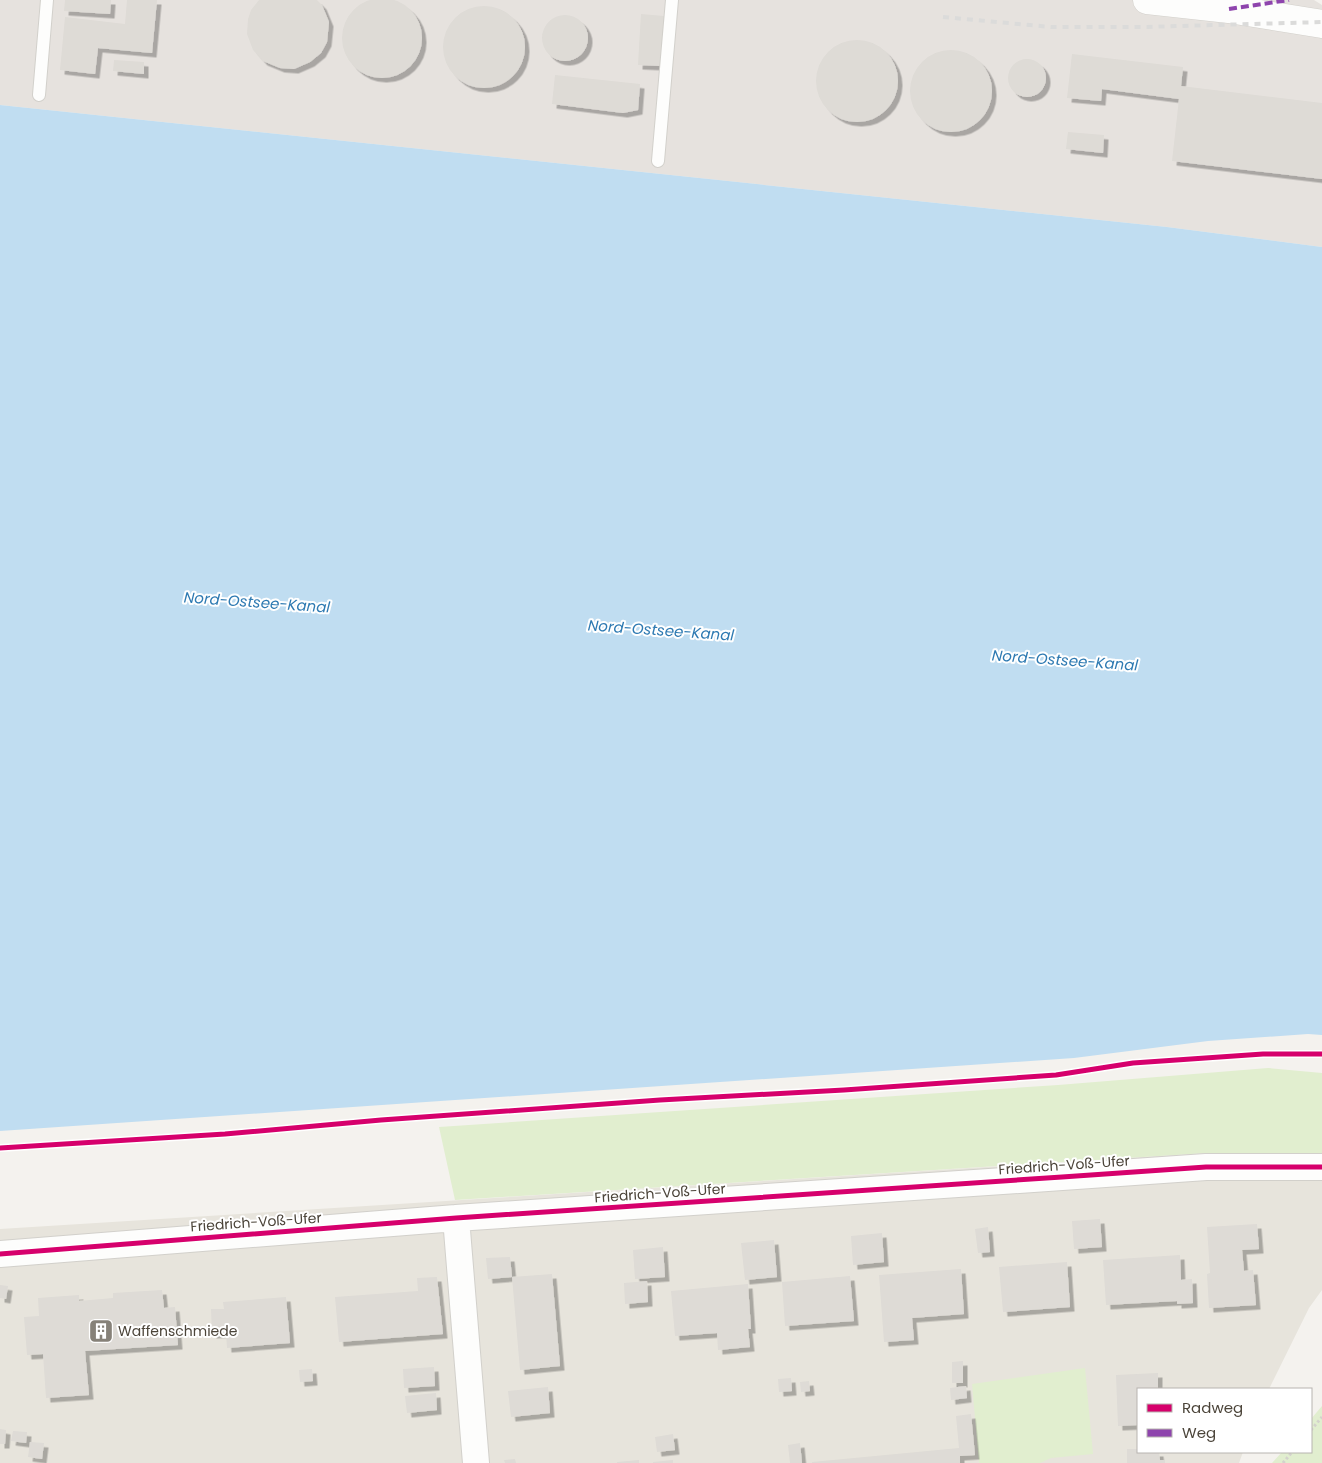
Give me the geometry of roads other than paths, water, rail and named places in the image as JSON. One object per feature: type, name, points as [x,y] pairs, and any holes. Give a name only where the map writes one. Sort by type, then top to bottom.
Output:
[{"type":"street","points":[[1147,0],[1229,9],[1318,23]]},
{"type":"street","name":"Friedrich-Voß-Ufer","points":[[0,1254],[456,1218],[1196,1168],[1322,1167]]},
{"type":"street","points":[[456,1218],[476,1463]]},
{"type":"lane","points":[[39,95],[47,0]]},
{"type":"lane","points":[[658,161],[672,0]]},
{"type":"water","name":"Nord-Ostsee-Kanal","points":[[0,105],[1167,227],[1322,247],[1322,1035],[1308,1034],[1208,1041],[1074,1058],[0,1131]]},
{"type":"railway","points":[[943,17],[1051,27],[1145,27],[1322,22]]},
{"type":"place","name":"Waffenschmiede","points":[[101,1331]]}]
